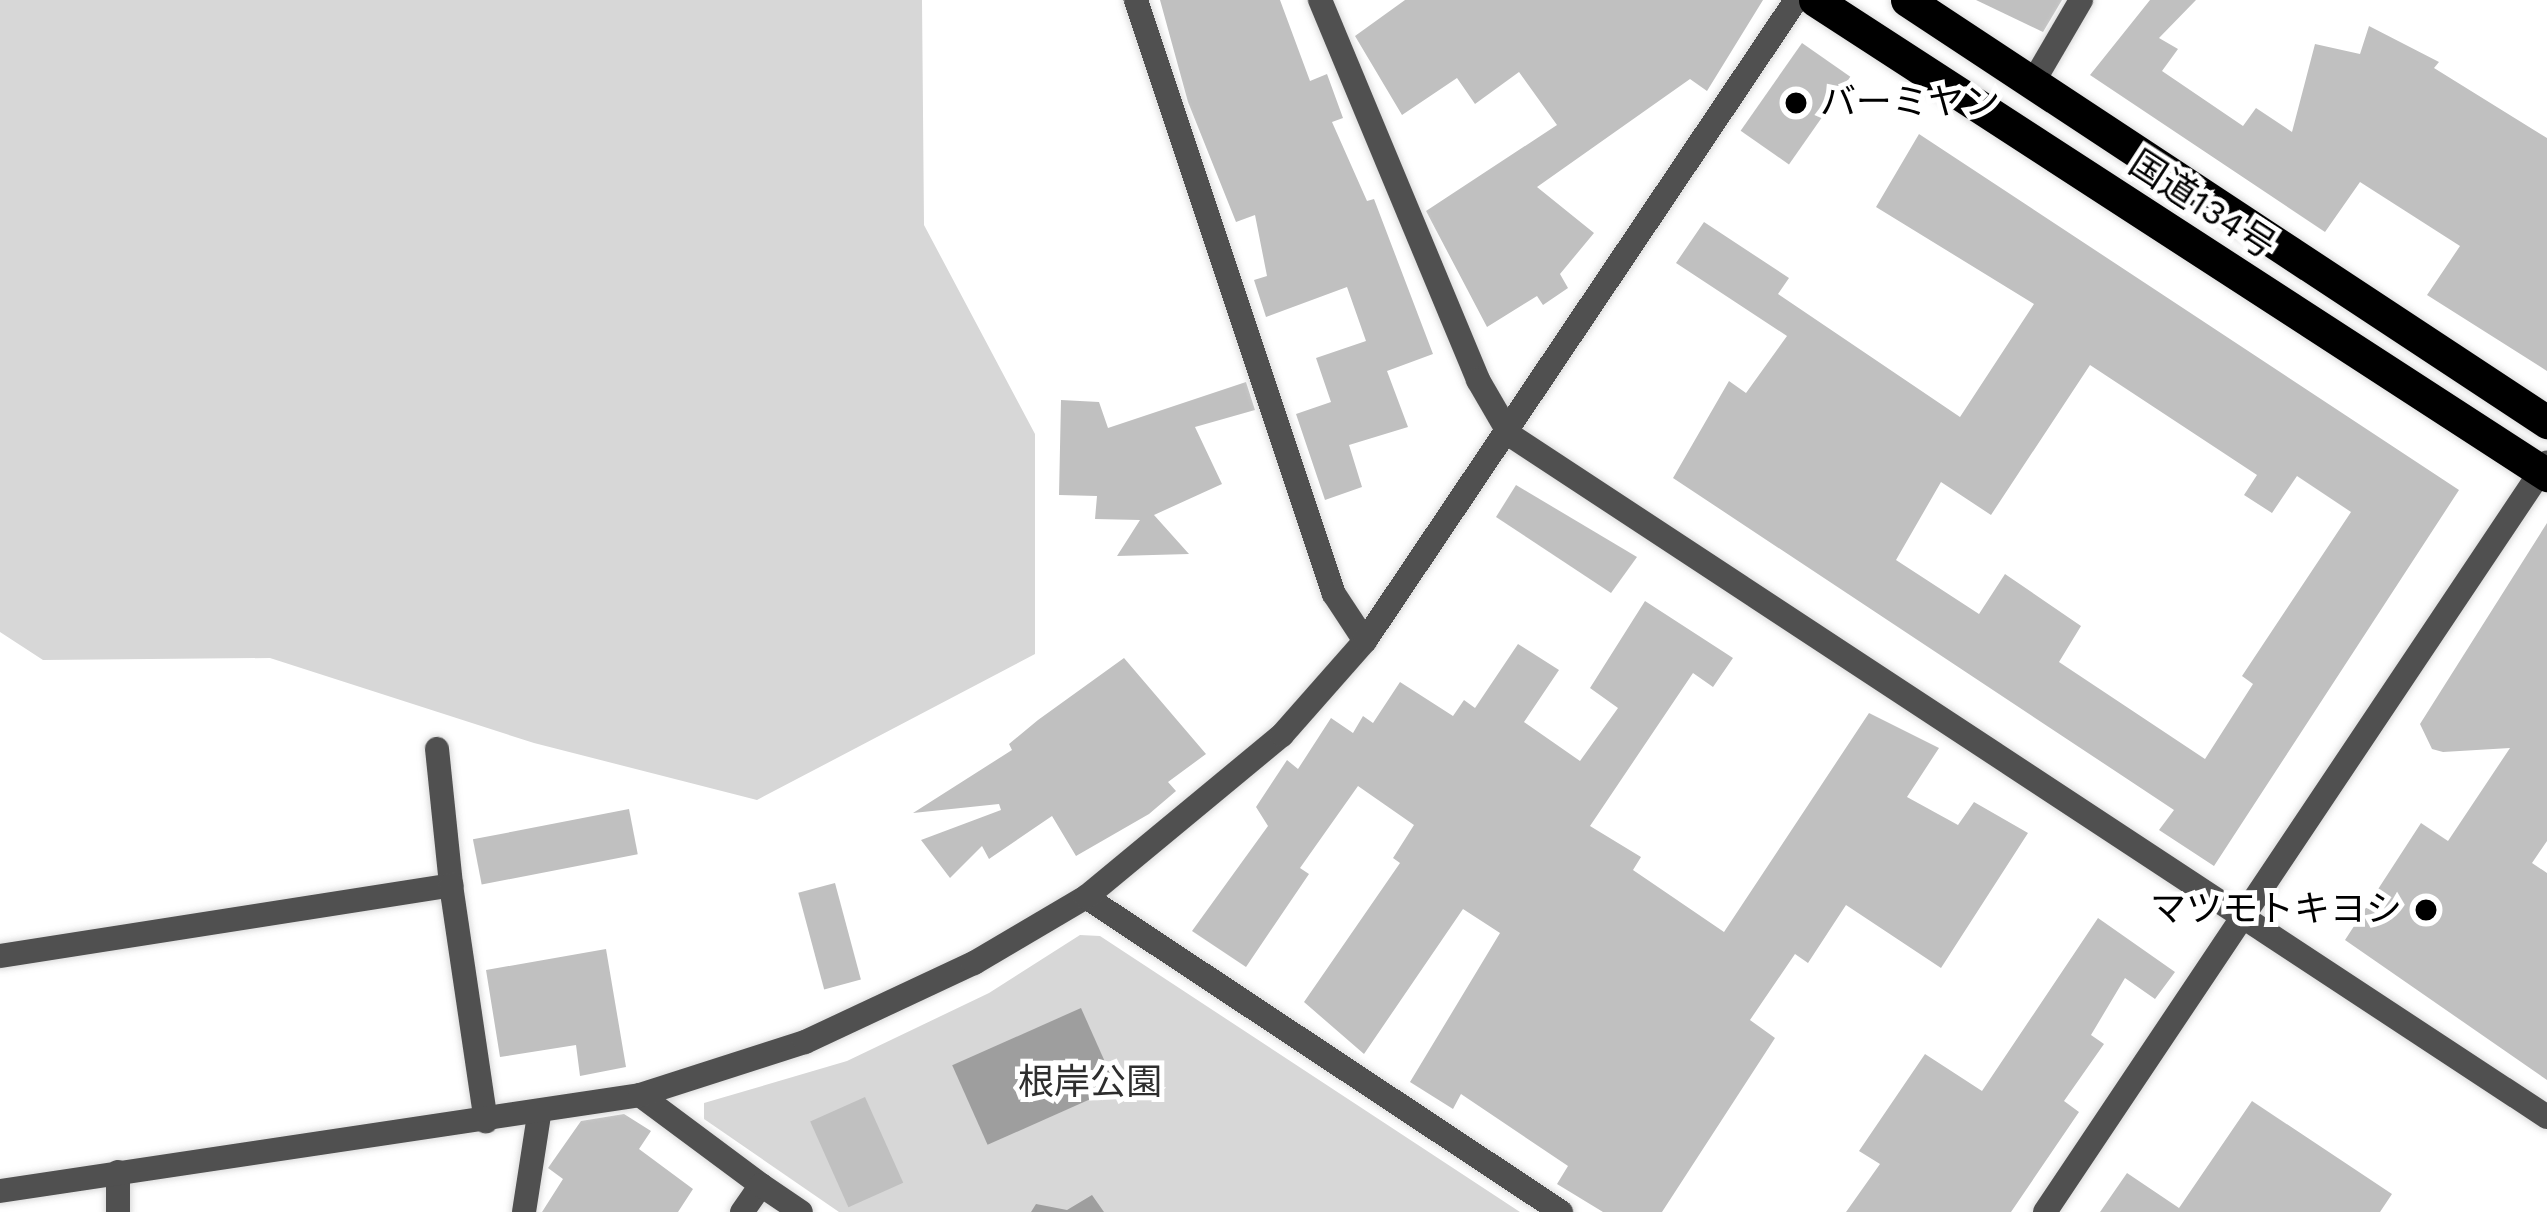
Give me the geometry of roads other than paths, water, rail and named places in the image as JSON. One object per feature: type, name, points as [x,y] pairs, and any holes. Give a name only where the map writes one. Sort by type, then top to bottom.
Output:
[{"type":"highway","name":"国道134号","points":[[1815,0],[2545,469]]},
{"type":"highway","name":"国道134号","points":[[1907,0],[2547,422]]},
{"type":"street","points":[[1136,0],[1334,594],[1365,640]]},
{"type":"street","points":[[1320,0],[1478,380],[1510,435],[2547,1117]]},
{"type":"street","points":[[0,1191],[539,1115],[640,1096],[805,1042],[974,964],[1086,897],[1282,735],[1365,640],[1510,435],[1796,0]]},
{"type":"street","points":[[2032,84],[2081,0]]},
{"type":"street","points":[[2045,1212],[2545,469]]},
{"type":"street","points":[[437,749],[451,885],[486,1120]]},
{"type":"street","points":[[0,956],[451,885]]},
{"type":"street","points":[[1086,897],[1561,1212]]},
{"type":"street","points":[[640,1096],[801,1212]]},
{"type":"street","points":[[524,1212],[539,1115]]},
{"type":"street","points":[[118,1172],[118,1212]]},
{"type":"street","points":[[742,1212],[761,1185]]},
{"type":"place","name":"バーミヤン","points":[[1796,103]]},
{"type":"place","name":"マツモトキヨシ","points":[[2426,910]]},
{"type":"park label","name":"根岸公園","points":[[1090,1083]]}]
